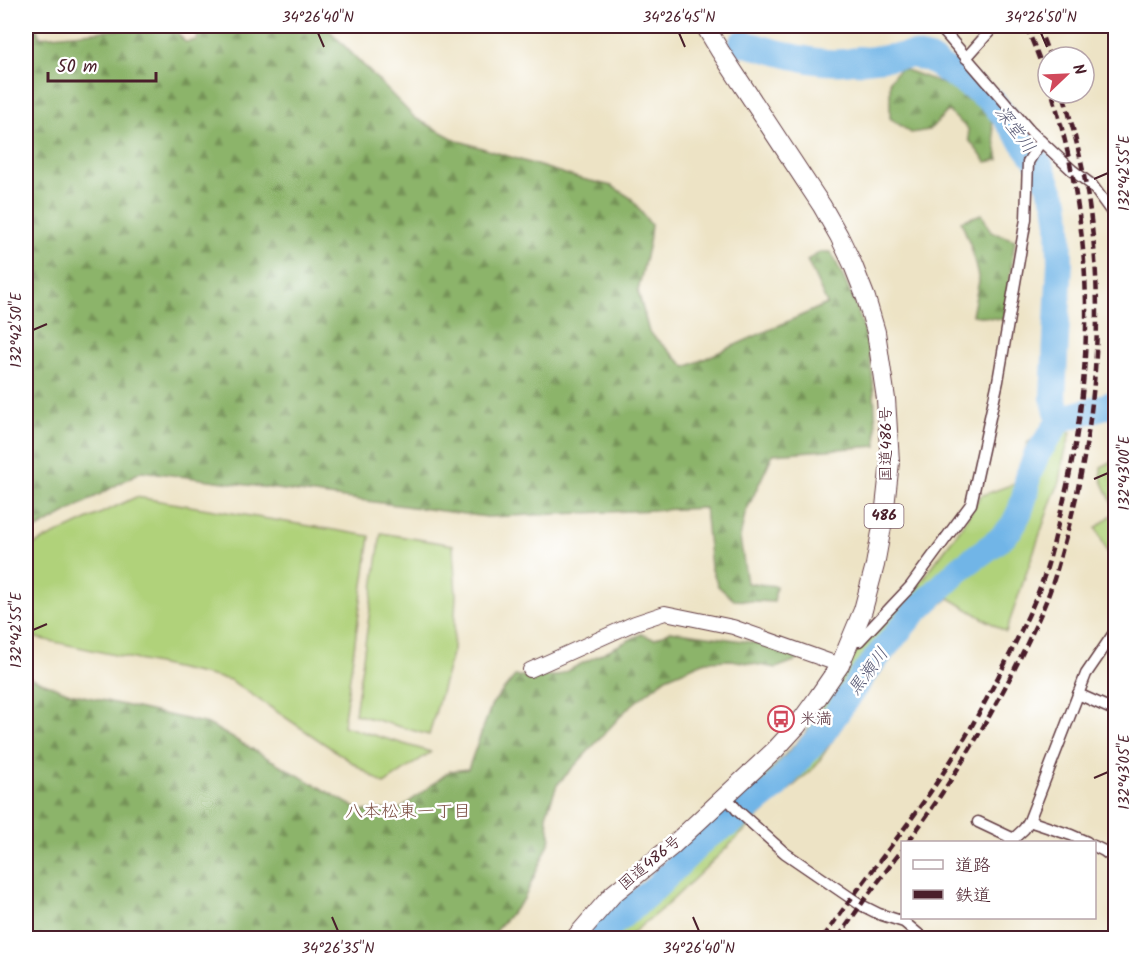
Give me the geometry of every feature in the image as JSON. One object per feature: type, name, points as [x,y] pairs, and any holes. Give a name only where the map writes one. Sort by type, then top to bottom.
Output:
[{"type":"highway","name":"国道486号","points":[[575,939],[613,894],[672,846],[731,803],[796,726],[840,665],[851,640],[863,610],[875,565],[884,516],[890,462],[886,399],[876,332],[866,298],[839,236],[822,206],[705,26]]},
{"type":"street","points":[[939,26],[1030,131],[1039,145],[1092,185],[1116,218]]},
{"type":"street","points":[[966,58],[990,31],[986,26]]},
{"type":"street","points":[[851,640],[859,641],[910,587],[971,504],[998,381],[1026,219],[1028,162],[1039,145]]},
{"type":"street","points":[[530,670],[635,623],[665,613],[733,627],[840,665]]},
{"type":"street","points":[[978,822],[1012,841],[1024,829],[1086,674],[1116,630]]},
{"type":"street","points":[[1078,694],[1116,711]]},
{"type":"street","points":[[731,803],[785,853],[861,905],[879,914],[901,919]]},
{"type":"street","points":[[1029,820],[1083,841]]},
{"type":"street","points":[[1096,847],[1116,860]]},
{"type":"street","points":[[907,920],[923,939]]},
{"type":"green space","points":[[26,26],[35,26],[40,37],[172,26],[185,42],[197,40],[198,26],[325,26],[415,118],[456,140],[578,178],[612,186],[631,198],[651,225],[638,291],[649,332],[686,367],[827,304],[807,260],[821,252],[831,252],[855,303],[865,334],[872,375],[877,446],[773,454],[745,514],[740,538],[747,583],[776,586],[774,602],[734,600],[718,586],[711,567],[705,508],[487,517],[142,471],[26,535]]},
{"type":"green space","points":[[900,68],[975,95],[990,114],[999,160],[986,162],[969,140],[968,129],[948,111],[929,130],[911,133],[890,118],[890,80]]},
{"type":"green space","points":[[982,214],[991,232],[1015,240],[1004,320],[972,315],[979,281],[971,247],[961,221]]},
{"type":"green space","points":[[1053,426],[1071,432],[1060,482],[1006,632],[949,598],[910,629],[872,681],[815,767],[765,811],[668,904],[628,938],[593,938],[636,892],[726,816],[804,735],[863,641],[914,591],[961,528],[980,496],[1019,482],[1027,443]]},
{"type":"green space","points":[[1115,460],[1115,510],[1101,478],[1101,467]]},
{"type":"green space","points":[[136,497],[370,536],[343,726],[431,752],[384,784],[230,680],[27,636],[26,548]]},
{"type":"green space","points":[[1115,512],[1115,569],[1096,528]]},
{"type":"green space","points":[[381,533],[453,545],[456,596],[453,650],[429,735],[355,714]]},
{"type":"green space","points":[[671,631],[779,646],[803,658],[776,668],[731,660],[706,661],[666,678],[628,708],[557,785],[546,815],[551,839],[524,899],[497,929],[492,938],[26,938],[26,676],[70,693],[208,724],[361,811],[400,809],[450,771],[468,769],[492,704],[515,676],[557,676],[641,634],[654,639]]},
{"type":"waterway","name":"深堂川","points":[[742,43],[814,61],[856,60],[858,62],[860,59],[912,55],[929,59],[994,103],[1040,165],[1056,202],[1060,262],[1053,397],[1061,419]]},
{"type":"waterway","name":"黒瀬川","points":[[598,938],[655,888],[706,837],[729,824],[772,790],[822,734],[868,668],[912,615],[962,567],[998,541],[1012,527],[1020,511],[1028,476],[1037,454],[1061,419],[1116,403]]},
{"type":"railway","points":[[1026,26],[1036,50]]},
{"type":"railway","points":[[1038,26],[1045,45]]},
{"type":"railway","points":[[823,938],[915,813],[963,741],[1012,650],[1035,599],[1051,554],[1073,454],[1081,402],[1086,299],[1083,248],[1076,196],[1055,105]]},
{"type":"railway","points":[[909,841],[969,751],[1021,656],[1052,585],[1078,490],[1092,404],[1096,360],[1096,273],[1086,186],[1066,105]]},
{"type":"railway","points":[[838,938],[901,851]]},
{"type":"place","name":"米満","points":[[781,719]]},
{"type":"district","name":"八本松東一丁目","points":[[408,812]]}]
